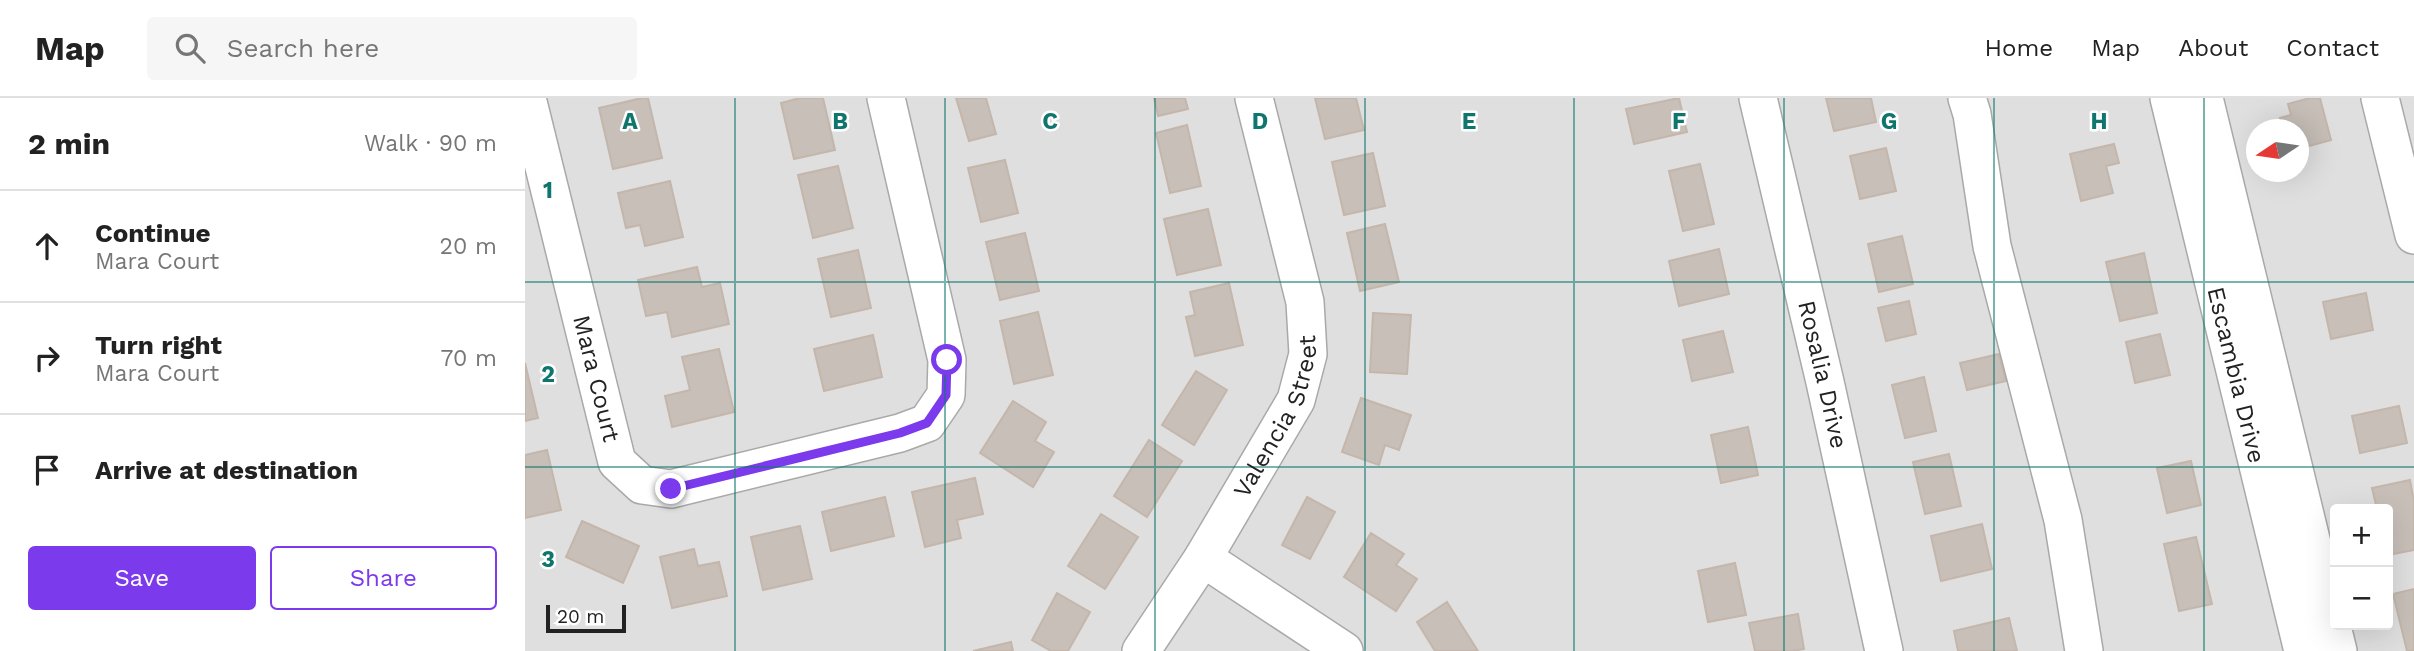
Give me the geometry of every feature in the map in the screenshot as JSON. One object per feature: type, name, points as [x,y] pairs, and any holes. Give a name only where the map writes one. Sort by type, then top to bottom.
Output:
[{"type":"street","name":"Mara Court","points":[[527,98],[617,462],[642,485],[671,489],[900,433],[927,423],[946,395],[947,360],[886,98]]},
{"type":"street","name":"Valencia Street","points":[[1142,651],[1203,558],[1296,400],[1308,354],[1305,302],[1254,98]]},
{"type":"street","name":"Rosalia Drive","points":[[1758,98],[1825,382],[1884,651]]},
{"type":"street","points":[[1967,98],[1972,114],[1992,246],[2063,520],[2084,651]]},
{"type":"street","name":"Escambia Drive","points":[[2169,98],[2303,651]]},
{"type":"street","name":"Escambia Drive","points":[[2204,98],[2338,651]]},
{"type":"street","points":[[2380,98],[2414,235]]},
{"type":"street","points":[[1203,558],[1344,651]]},
{"type":"shaded area","points":[[543,98],[870,98],[932,362],[931,392],[917,412],[670,475],[650,472],[631,455]]},
{"type":"shaded area","points":[[901,98],[1238,98],[1289,305],[1292,353],[1281,395],[1190,551],[1124,651],[525,651],[525,155],[631,495],[940,430]]},
{"type":"shaded area","points":[[1270,98],[1741,98],[1868,651],[1367,651],[1359,643],[1223,554],[1311,402]]},
{"type":"shaded area","points":[[1774,98],[2153,98],[2287,651],[1900,651]]},
{"type":"shaded area","points":[[2220,98],[2414,98],[2414,651],[2354,651],[2348,630],[2393,630],[2393,504],[2330,504],[2330,553]]},
{"type":"shaded area","points":[[1207,578],[1318,651],[1159,651]]},
{"type":"building","points":[[648,98],[662,158],[613,169],[599,108]]},
{"type":"building","points":[[800,98],[823,98],[835,150],[794,159],[781,103]]},
{"type":"building","points":[[956,98],[986,98],[996,134],[969,141]]},
{"type":"building","points":[[1154,98],[1185,98],[1188,109],[1158,116]]},
{"type":"building","points":[[1315,98],[1356,98],[1364,130],[1325,139]]},
{"type":"building","points":[[1679,98],[1687,132],[1634,144],[1626,109]]},
{"type":"building","points":[[1826,98],[1871,98],[1876,122],[1834,131]]},
{"type":"building","points":[[2320,98],[2331,140],[2309,146],[2309,119],[2280,119],[2291,115],[2288,104]]},
{"type":"building","points":[[1187,125],[1201,186],[1170,193],[1156,133]]},
{"type":"building","points":[[2114,144],[2119,163],[2106,166],[2113,193],[2081,201],[2070,154]]},
{"type":"building","points":[[1886,148],[1896,191],[1860,199],[1850,156]]},
{"type":"building","points":[[1373,153],[1385,206],[1344,215],[1332,162]]},
{"type":"building","points":[[1005,160],[1018,213],[981,222],[968,168]]},
{"type":"building","points":[[1700,164],[1714,224],[1683,231],[1669,171]]},
{"type":"building","points":[[838,166],[853,228],[813,238],[798,175]]},
{"type":"building","points":[[670,181],[683,237],[645,246],[640,225],[626,228],[618,193]]},
{"type":"building","points":[[1208,209],[1221,265],[1177,275],[1164,219]]},
{"type":"building","points":[[1385,224],[1399,282],[1360,291],[1347,233]]},
{"type":"building","points":[[1025,233],[1039,291],[1000,300],[986,242]]},
{"type":"building","points":[[1902,236],[1913,284],[1879,292],[1868,244]]},
{"type":"building","points":[[1719,249],[1729,294],[1679,306],[1669,261]]},
{"type":"building","points":[[858,250],[871,308],[831,317],[818,259]]},
{"type":"building","points":[[2144,253],[2157,313],[2120,321],[2106,262]]},
{"type":"building","points":[[697,267],[702,287],[720,283],[729,324],[672,337],[667,312],[646,316],[638,280]]},
{"type":"building","points":[[1229,283],[1243,345],[1195,356],[1186,317],[1195,315],[1190,292]]},
{"type":"building","points":[[2366,293],[2373,330],[2331,339],[2323,302]]},
{"type":"building","points":[[1909,301],[1916,334],[1886,341],[1878,308]]},
{"type":"building","points":[[1038,312],[1053,375],[1014,384],[1000,321]]},
{"type":"building","points":[[1373,313],[1411,315],[1407,374],[1370,372]]},
{"type":"building","points":[[1723,331],[1733,372],[1692,381],[1683,340]]},
{"type":"building","points":[[2160,334],[2170,375],[2135,383],[2126,342]]},
{"type":"building","points":[[873,335],[882,377],[824,391],[814,349]]},
{"type":"building","points":[[719,349],[734,412],[672,427],[665,396],[690,390],[682,357]]},
{"type":"building","points":[[1999,354],[2006,381],[1967,390],[1960,363]]},
{"type":"building","points":[[525,363],[538,418],[525,421]]},
{"type":"building","points":[[1196,371],[1227,390],[1194,445],[1162,425]]},
{"type":"building","points":[[1924,377],[1936,431],[1905,438],[1892,385]]},
{"type":"building","points":[[1361,398],[1411,415],[1399,450],[1385,445],[1379,465],[1342,452]]},
{"type":"building","points":[[1013,401],[1046,422],[1035,441],[1054,452],[1033,487],[980,453]]},
{"type":"building","points":[[2399,406],[2407,443],[2360,453],[2352,416]]},
{"type":"building","points":[[1748,427],[1758,475],[1721,483],[1711,435]]},
{"type":"building","points":[[1149,440],[1182,461],[1147,517],[1114,496]]},
{"type":"building","points":[[547,450],[561,510],[525,518],[525,455]]},
{"type":"building","points":[[1949,454],[1961,506],[1925,514],[1913,462]]},
{"type":"building","points":[[2191,461],[2201,505],[2167,513],[2157,468]]},
{"type":"building","points":[[975,478],[983,514],[957,520],[961,538],[925,547],[912,492]]},
{"type":"building","points":[[2410,480],[2414,501],[2414,550],[2393,554],[2393,504],[2376,504],[2372,488]]},
{"type":"building","points":[[885,497],[894,536],[831,551],[822,512]]},
{"type":"building","points":[[1307,497],[1335,512],[1310,559],[1282,545]]},
{"type":"building","points":[[1101,514],[1138,537],[1105,589],[1068,566]]},
{"type":"building","points":[[582,521],[639,546],[623,583],[566,557]]},
{"type":"building","points":[[1982,524],[1992,569],[1941,581],[1931,536]]},
{"type":"building","points":[[800,526],[812,579],[763,590],[751,537]]},
{"type":"building","points":[[1371,533],[1404,554],[1396,565],[1417,579],[1396,611],[1344,577]]},
{"type":"building","points":[[2196,537],[2212,604],[2179,611],[2164,544]]},
{"type":"building","points":[[694,549],[698,566],[719,562],[727,596],[672,608],[660,557]]},
{"type":"building","points":[[1735,563],[1746,615],[1708,622],[1698,571]]},
{"type":"building","points":[[2414,589],[2414,651],[2407,651],[2393,594]]},
{"type":"building","points":[[1057,593],[1090,612],[1068,651],[1051,651],[1032,640]]},
{"type":"building","points":[[1447,602],[1478,651],[1435,651],[1417,622]]},
{"type":"building","points":[[1798,614],[1804,649],[1755,651],[1749,623]]},
{"type":"building","points":[[2009,618],[2017,651],[1958,651],[1954,631]]},
{"type":"building","points":[[1011,642],[1013,651],[973,651]]},
{"type":"route","points":[[671,489],[900,433],[927,423],[946,395],[947,360]]}]
